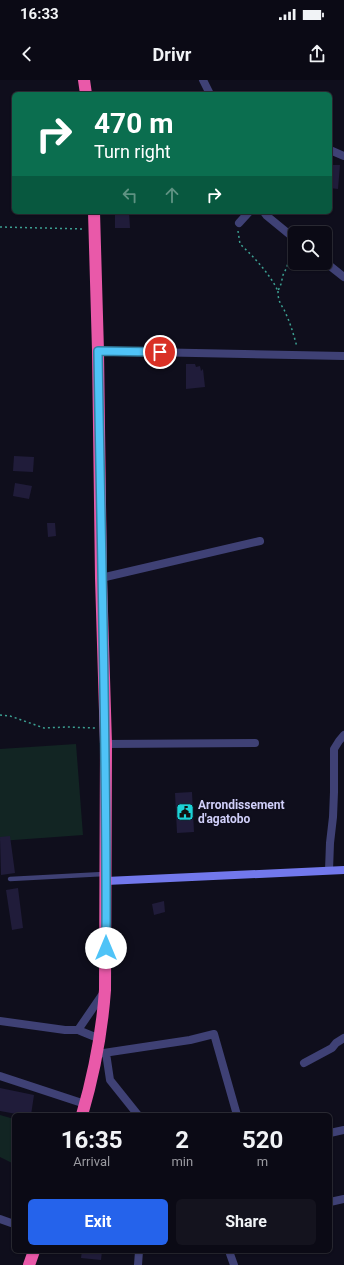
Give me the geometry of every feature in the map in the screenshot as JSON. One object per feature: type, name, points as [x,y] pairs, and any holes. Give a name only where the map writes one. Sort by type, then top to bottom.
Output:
[{"type":"highway","points":[[84,80],[86,92]]},
{"type":"highway","points":[[84,1110],[102,1054],[100,1039],[105,990],[106,744],[101,578],[98,351],[94,214]]},
{"type":"highway","points":[[28,1265],[33,1253]]},
{"type":"street","points":[[203,80],[209,92]]},
{"type":"street","points":[[332,151],[344,156]]},
{"type":"street","points":[[239,223],[247,214]]},
{"type":"street","points":[[266,214],[288,233]]},
{"type":"street","points":[[332,268],[344,277]]},
{"type":"street","points":[[98,351],[344,356]]},
{"type":"street","points":[[101,578],[260,541]]},
{"type":"street","points":[[329,870],[333,817],[334,749],[344,735]]},
{"type":"street","points":[[106,744],[255,742]]},
{"type":"street","points":[[106,877],[344,870]]},
{"type":"street","points":[[78,1030],[105,990]]},
{"type":"street","points":[[0,1021],[65,1030],[78,1030],[100,1039]]},
{"type":"street","points":[[136,1113],[110,1080],[102,1054],[190,1040],[214,1034],[236,1113]]},
{"type":"street","points":[[304,1063],[332,1048],[336,1043],[344,1038]]},
{"type":"street","points":[[0,1076],[84,1110]]},
{"type":"street","points":[[332,1133],[344,1130]]},
{"type":"street","points":[[332,1202],[344,1199]]},
{"type":"street","points":[[0,1219],[12,1223]]},
{"type":"street","points":[[138,1265],[139,1253]]},
{"type":"street","points":[[230,1253],[234,1265]]},
{"type":"lane","points":[[10,879],[106,877]]},
{"type":"path","points":[[239,223],[238,231],[240,244],[248,250],[262,266],[278,291],[279,303],[287,316],[297,348]]},
{"type":"path","points":[[0,227],[95,230]]},
{"type":"path","points":[[278,291],[288,262]]},
{"type":"path","points":[[0,715],[10,716],[44,728],[90,727],[105,729]]},
{"type":"green space","points":[[76,744],[83,835],[0,841],[0,749]]},
{"type":"green space","points":[[0,1115],[12,1118],[12,1163],[0,1157]]},
{"type":"building","points":[[332,165],[340,165],[338,189],[332,188]]},
{"type":"building","points":[[115,214],[129,214],[130,228],[115,228]]},
{"type":"building","points":[[186,364],[195,364],[196,367],[200,366],[201,371],[203,369],[205,387],[186,389]]},
{"type":"building","points":[[14,456],[34,457],[33,472],[13,471]]},
{"type":"building","points":[[15,483],[32,486],[29,499],[13,496]]},
{"type":"building","points":[[47,523],[55,523],[56,536],[48,537]]},
{"type":"building","points":[[192,792],[194,832],[177,833],[175,793]]},
{"type":"building","points":[[10,836],[15,873],[1,875],[0,837]]},
{"type":"building","points":[[18,888],[23,928],[12,930],[6,890]]},
{"type":"building","points":[[164,901],[165,912],[154,915],[152,904]]},
{"type":"building","points":[[0,1088],[34,1095],[31,1113],[12,1113],[0,1111]]},
{"type":"building","points":[[82,1253],[102,1253],[101,1260],[81,1258]]},
{"type":"place","name":"Arrondissement d'agatobo","points":[[185,812]]},
{"type":"route","points":[[106,948],[106,744],[101,563],[98,351],[160,352]]}]
